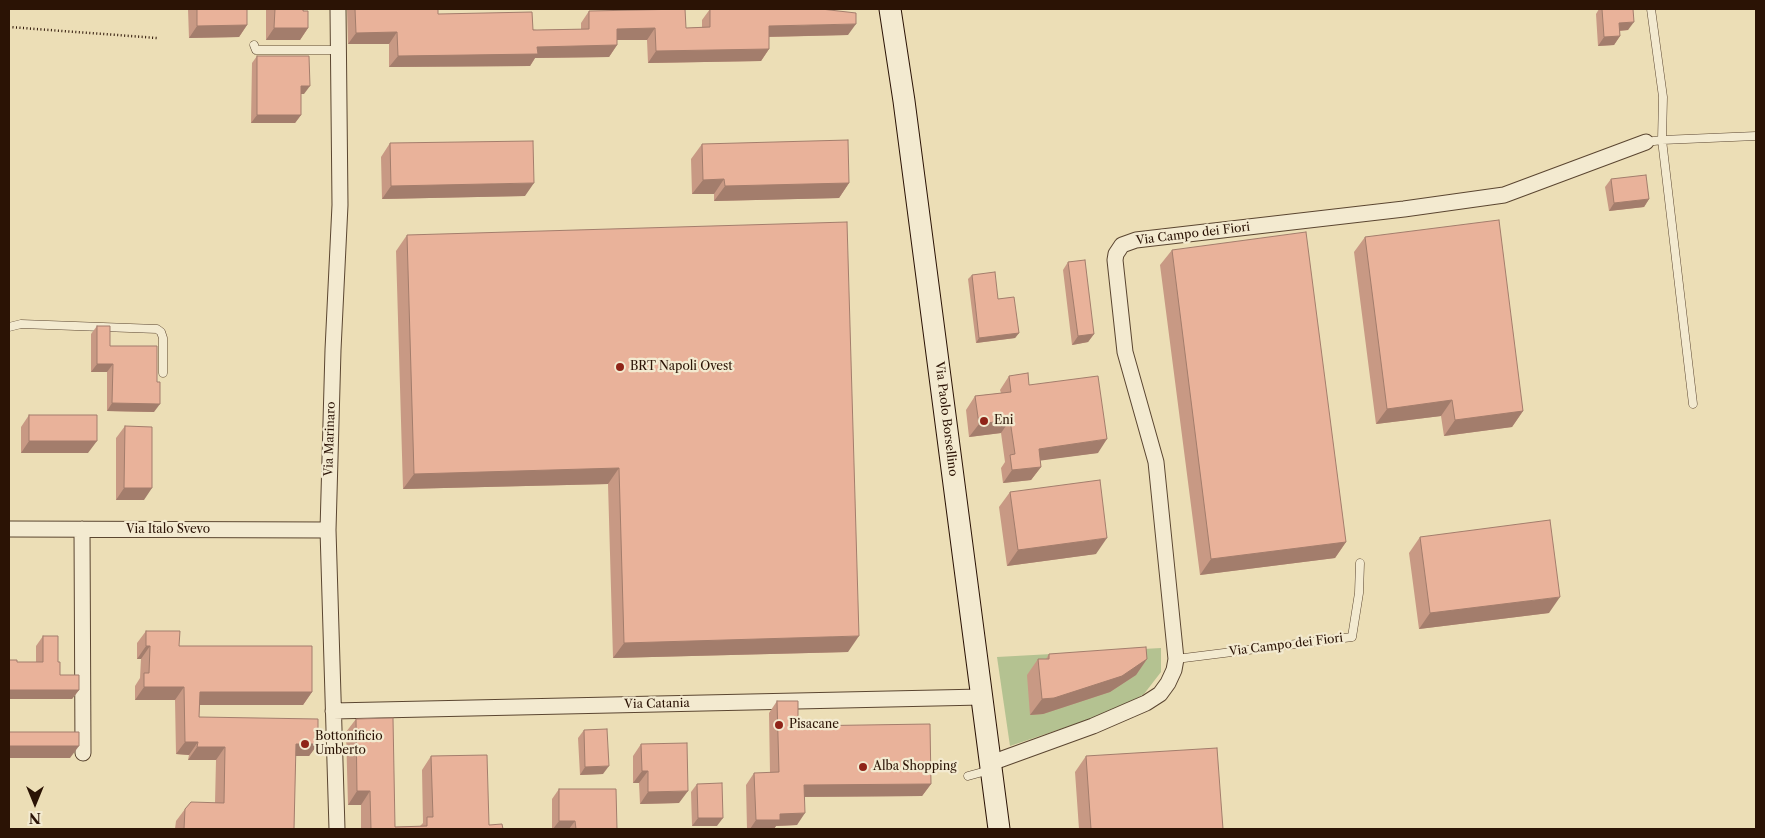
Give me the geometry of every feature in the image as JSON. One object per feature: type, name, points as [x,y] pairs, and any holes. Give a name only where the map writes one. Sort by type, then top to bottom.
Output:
[{"type":"main road","name":"Via Paolo Borsellino","points":[[890,9],[904,101],[999,829]]},
{"type":"street","name":"Via Marinaro","points":[[337,829],[328,530],[340,214],[338,9]]},
{"type":"street","name":"Via Campo dei Fiori","points":[[991,766],[1094,726],[1146,703],[1160,694],[1174,670],[1176,659],[1156,462],[1125,352],[1115,260],[1118,249],[1122,245],[1136,240],[1404,209],[1504,195],[1646,142]]},
{"type":"street","name":"Via Italo Svevo","points":[[9,529],[328,530]]},
{"type":"street","points":[[82,530],[84,753]]},
{"type":"street","name":"Via Catania","points":[[333,711],[982,697]]},
{"type":"lane","points":[[1651,9],[1663,97],[1662,140],[1693,404]]},
{"type":"lane","points":[[254,45],[256,50],[339,50]]},
{"type":"lane","points":[[1646,142],[1756,136]]},
{"type":"lane","points":[[9,327],[21,324],[157,329],[162,334],[163,373]]},
{"type":"lane","name":"Via Campo dei Fiori","points":[[1176,659],[1352,637],[1359,593],[1360,563]]},
{"type":"lane","points":[[968,776],[991,766]]},
{"type":"path","points":[[9,27],[157,38]]},
{"type":"green space","points":[[1161,648],[1161,672],[1144,694],[1117,710],[1010,746],[997,657]]},
{"type":"building","points":[[197,9],[247,9],[247,25],[197,26]]},
{"type":"building","points":[[275,9],[303,9],[303,11],[308,11],[308,28],[274,28]]},
{"type":"building","points":[[355,9],[438,9],[438,14],[532,12],[533,30],[589,29],[589,11],[685,9],[686,28],[710,27],[710,9],[821,9],[856,13],[856,24],[769,26],[769,49],[656,51],[655,28],[617,29],[617,45],[537,47],[538,54],[398,56],[397,32],[356,33]]},
{"type":"building","points":[[1602,9],[1633,9],[1634,22],[1619,23],[1620,36],[1604,37]]},
{"type":"building","points":[[257,56],[309,56],[310,86],[301,86],[301,115],[257,115]]},
{"type":"building","points":[[848,140],[849,183],[725,186],[724,179],[703,180],[702,144]]},
{"type":"building","points":[[533,141],[534,183],[391,186],[390,143]]},
{"type":"building","points":[[1646,175],[1649,199],[1614,203],[1611,179]]},
{"type":"building","points":[[1499,220],[1523,411],[1455,420],[1452,400],[1387,409],[1365,237]]},
{"type":"building","name":"BRT Napoli Ovest","points":[[847,222],[859,636],[624,643],[619,468],[414,474],[407,235]]},
{"type":"building","points":[[1306,232],[1346,542],[1211,559],[1172,250]]},
{"type":"building","points":[[1085,260],[1094,334],[1078,336],[1068,262]]},
{"type":"building","points":[[995,272],[998,299],[1014,297],[1019,333],[979,338],[972,275]]},
{"type":"building","points":[[97,326],[110,326],[110,346],[157,346],[157,382],[160,382],[160,404],[112,403],[113,364],[97,364]]},
{"type":"building","points":[[1028,373],[1029,385],[1098,376],[1107,439],[1039,449],[1041,467],[1012,470],[1010,455],[1015,454],[1010,420],[979,424],[975,396],[1011,392],[1009,376]]},
{"type":"building","points":[[29,415],[97,415],[97,441],[29,441]]},
{"type":"building","points":[[125,426],[152,427],[152,488],[124,488]]},
{"type":"building","points":[[1100,480],[1107,538],[1018,550],[1010,492]]},
{"type":"building","points":[[1550,520],[1560,597],[1430,613],[1420,537]]},
{"type":"building","points":[[146,631],[180,631],[179,646],[312,646],[312,692],[200,692],[199,717],[318,719],[318,744],[296,744],[294,829],[184,829],[185,809],[191,802],[224,803],[225,747],[197,747],[198,742],[185,742],[184,687],[144,687],[144,673],[149,673],[150,646],[146,646]]},
{"type":"building","points":[[43,636],[58,636],[60,675],[79,675],[79,690],[9,690],[9,660],[17,660],[17,662],[43,662]]},
{"type":"building","points":[[1146,647],[1147,659],[1122,676],[1054,698],[1042,699],[1038,659],[1049,659],[1049,654]]},
{"type":"building","points":[[777,701],[798,701],[798,726],[930,724],[931,784],[804,785],[805,813],[780,814],[780,820],[756,820],[754,773],[779,772]]},
{"type":"building","points":[[393,718],[395,827],[427,826],[427,817],[433,817],[431,756],[487,755],[489,825],[502,824],[503,829],[371,829],[370,791],[357,791],[356,719]]},
{"type":"building","points":[[607,729],[609,766],[585,767],[584,730]]},
{"type":"building","points":[[9,732],[79,732],[79,746],[9,746]]},
{"type":"building","points":[[687,743],[688,791],[648,792],[648,771],[642,771],[641,744]]},
{"type":"building","points":[[1217,748],[1223,829],[1091,829],[1086,756]]},
{"type":"building","points":[[722,783],[723,818],[698,818],[697,784]]},
{"type":"building","points":[[559,789],[616,789],[617,829],[576,829],[575,821],[559,821]]},
{"type":"place","name":"BRT Napoli Ovest","points":[[620,367]]},
{"type":"place","name":"Eni","points":[[984,421]]},
{"type":"place","name":"Pisacane","points":[[779,725]]},
{"type":"place","name":"Bottonificio Umberto","points":[[305,744]]},
{"type":"place","name":"Alba Shopping","points":[[863,767]]}]
